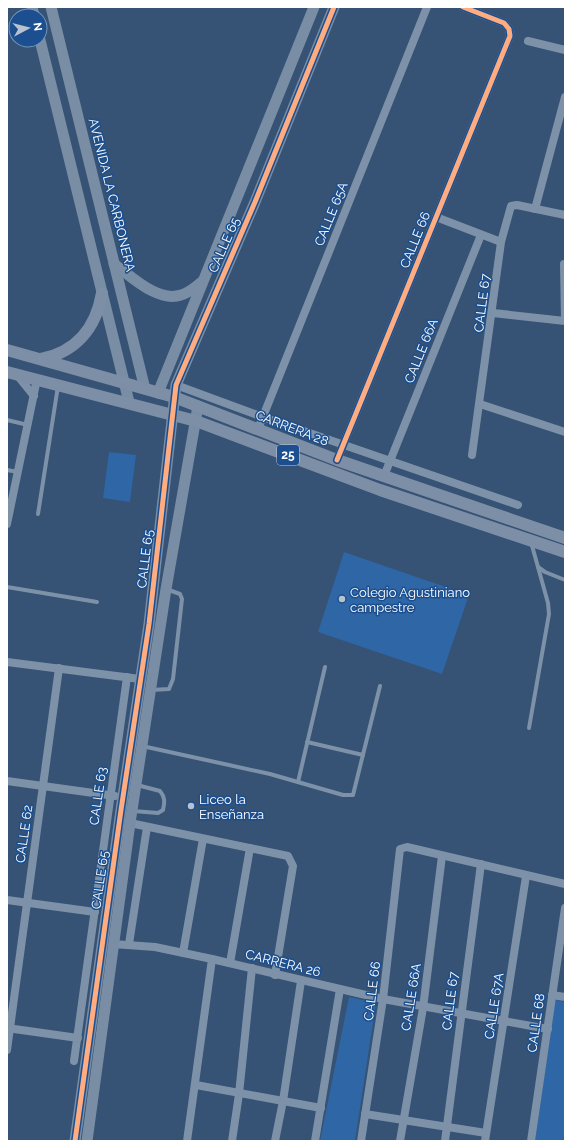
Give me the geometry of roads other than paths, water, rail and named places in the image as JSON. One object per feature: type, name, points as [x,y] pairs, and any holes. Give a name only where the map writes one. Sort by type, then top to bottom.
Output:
[{"type":"main road","points":[[40,359],[61,353],[79,341],[89,329],[97,315],[102,293]]},
{"type":"main road","name":"CARRERA 28","points":[[7,350],[158,393],[198,406],[338,460],[565,538]]},
{"type":"main road","name":"CARRERA 28","points":[[12,373],[129,402],[196,421],[380,490],[531,542],[565,552]]},
{"type":"street","name":"AVENIDA LA CARBONERA","points":[[51,7],[145,390]]},
{"type":"street","name":"CALLE 65","points":[[158,393],[314,7]]},
{"type":"street","name":"CALLE 65","points":[[75,1141],[121,810],[149,624],[176,385],[255,202],[334,7]]},
{"type":"street","name":"CALLE 65A","points":[[258,429],[427,7]]},
{"type":"street","name":"CALLE 66","points":[[338,460],[510,36],[509,29],[504,23],[463,7]]},
{"type":"street","points":[[528,42],[565,50]]},
{"type":"street","points":[[42,48],[129,402]]},
{"type":"street","points":[[565,99],[534,209],[565,215]]},
{"type":"street","name":"CALLE 67","points":[[472,455],[493,314],[501,242],[511,206],[534,209]]},
{"type":"street","points":[[436,217],[501,242]]},
{"type":"street","name":"CALLE 66A","points":[[384,476],[481,235]]},
{"type":"street","points":[[114,264],[152,290],[170,297],[180,296],[203,282]]},
{"type":"street","points":[[493,314],[565,321],[564,264]]},
{"type":"street","points":[[12,373],[34,396]]},
{"type":"street","points":[[7,519],[37,379]]},
{"type":"street","points":[[176,385],[263,417],[518,505]]},
{"type":"street","points":[[480,404],[565,432]]},
{"type":"street","name":"CALLE 65","points":[[87,1141],[130,823],[166,589],[198,406]]},
{"type":"street","points":[[7,662],[140,679]]},
{"type":"street","name":"CALLE 62","points":[[7,1050],[59,668]]},
{"type":"street","name":"CALLE 63","points":[[74,1061],[127,677]]},
{"type":"street","points":[[7,781],[123,797]]},
{"type":"street","points":[[130,823],[288,856],[293,866],[275,975]]},
{"type":"street","points":[[128,944],[147,827]]},
{"type":"street","points":[[183,953],[203,839]]},
{"type":"street","name":"CALLE 66","points":[[361,1141],[383,999],[400,849],[406,847],[442,856]]},
{"type":"street","points":[[230,963],[250,848]]},
{"type":"street","points":[[442,856],[565,884]]},
{"type":"street","name":"CALLE 66A","points":[[400,1141],[402,1119],[423,1008],[442,856]]},
{"type":"street","name":"CALLE 67","points":[[445,1141],[460,1014],[481,864]]},
{"type":"street","name":"CALLE 67A","points":[[486,1137],[526,876]]},
{"type":"street","points":[[7,900],[95,912]]},
{"type":"street","name":"CALLE 68","points":[[531,1141],[565,908]]},
{"type":"street","name":"CARRERA 26","points":[[113,944],[128,944],[183,953],[423,1008],[504,1020],[548,1030]]},
{"type":"street","points":[[188,1141],[212,959]]},
{"type":"street","points":[[232,1141],[239,1094],[252,968]]},
{"type":"street","points":[[275,1141],[283,1101],[301,981]]},
{"type":"street","points":[[315,1141],[340,989]]},
{"type":"street","points":[[552,995],[565,997]]},
{"type":"street","points":[[9,1028],[78,1038]]},
{"type":"street","points":[[196,1085],[320,1108]]},
{"type":"street","points":[[365,1114],[402,1119],[486,1137]]},
{"type":"lane","points":[[38,514],[58,384]]},
{"type":"lane","points":[[7,420],[28,425]]},
{"type":"lane","points":[[7,470],[18,472]]},
{"type":"lane","points":[[529,728],[549,614],[548,603],[531,542]]},
{"type":"lane","points":[[537,566],[545,572],[565,580]]},
{"type":"lane","points":[[7,587],[97,602]]},
{"type":"lane","points":[[151,690],[169,689],[173,679],[176,661],[182,599],[180,594],[166,589]]},
{"type":"lane","points":[[298,782],[324,667]]},
{"type":"lane","points":[[142,746],[270,774],[343,795],[353,795],[380,686]]},
{"type":"lane","points":[[307,742],[363,755]]},
{"type":"lane","points":[[121,810],[158,813],[163,810],[165,800],[160,791],[125,783]]},
{"type":"place","name":"Colegio Agustiniano campestre","points":[[342,599]]},
{"type":"place","name":"Liceo la Enseñanza","points":[[191,806]]}]
